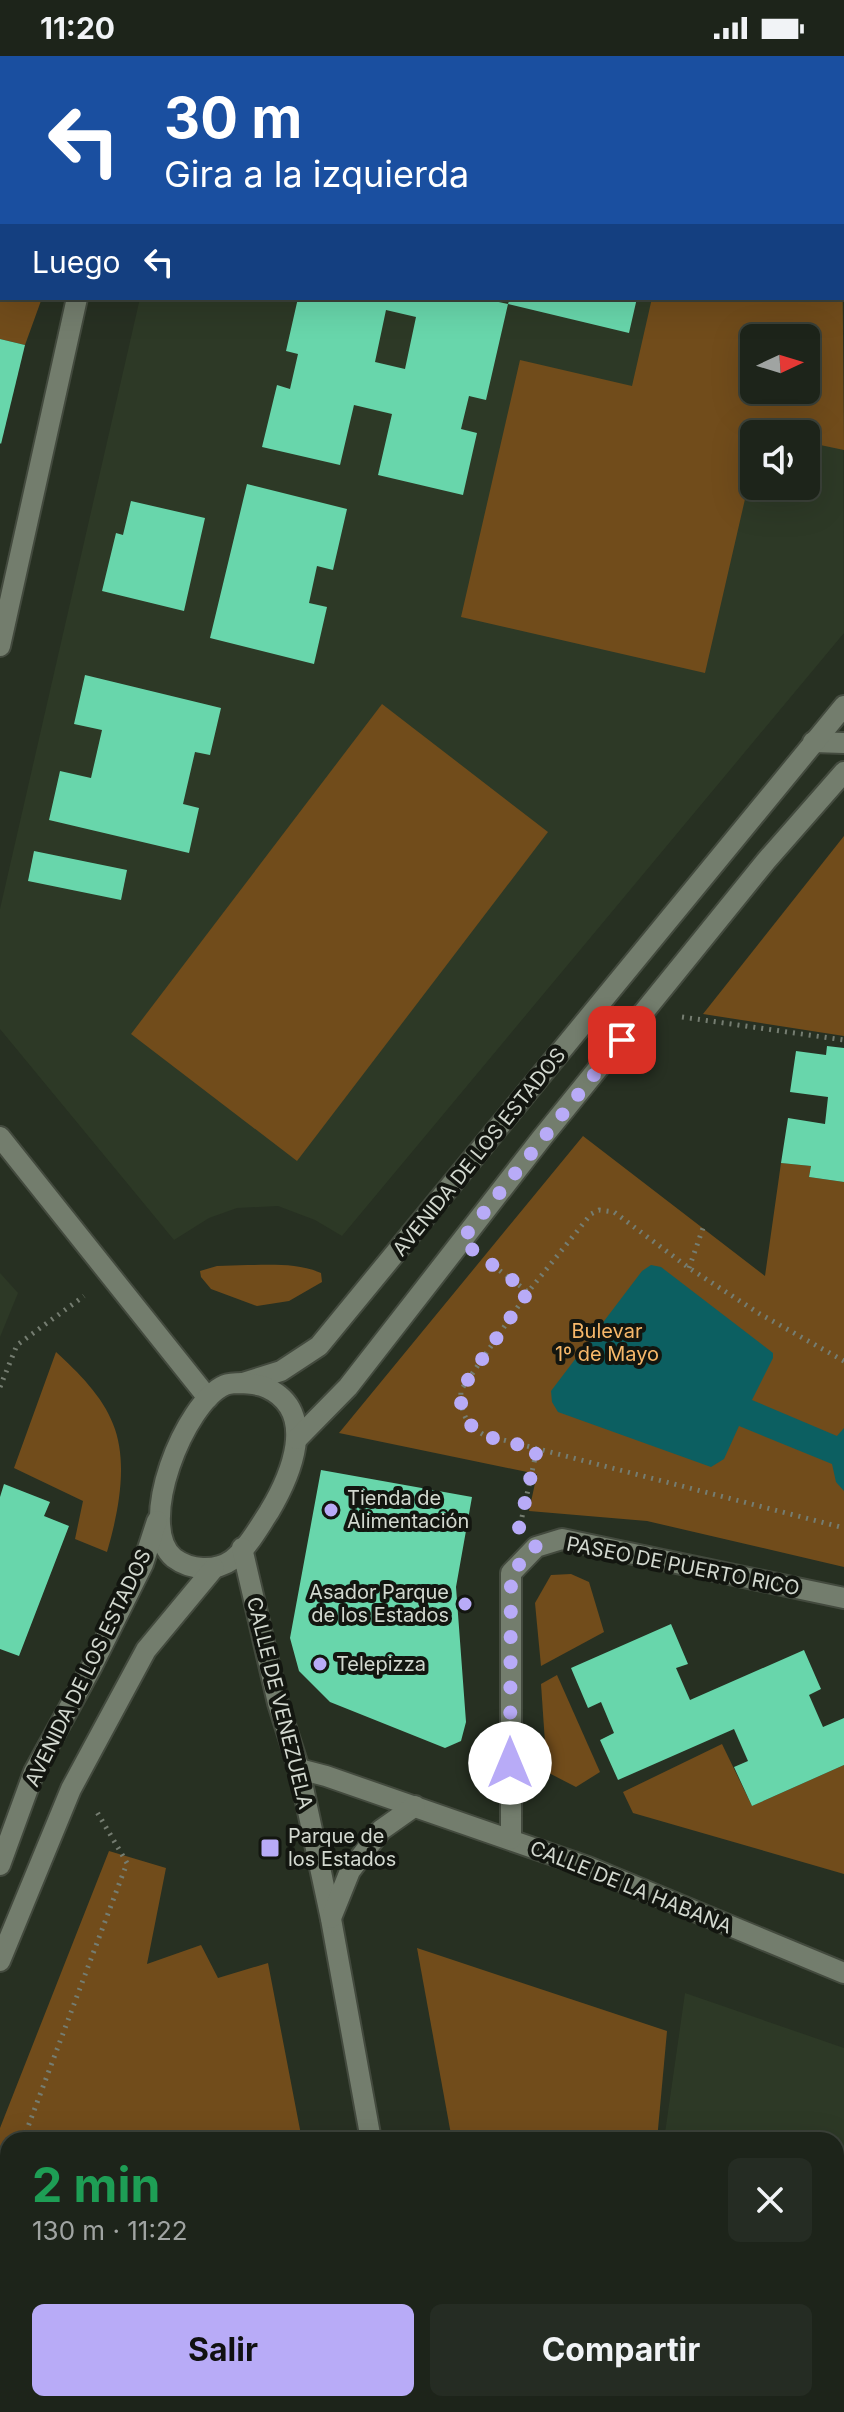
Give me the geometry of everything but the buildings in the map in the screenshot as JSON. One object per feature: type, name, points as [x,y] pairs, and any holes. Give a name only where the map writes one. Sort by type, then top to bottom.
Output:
[{"type":"street","points":[[0,646],[77,300]]},
{"type":"street","name":"AVENIDA DE LOS ESTADOS","points":[[243,1383],[281,1371],[319,1346],[844,706]]},
{"type":"street","points":[[813,742],[844,743]]},
{"type":"street","name":"AVENIDA DE LOS ESTADOS","points":[[297,1439],[348,1387],[645,1011],[766,861],[844,772]]},
{"type":"street","points":[[0,1137],[208,1398]]},
{"type":"street","points":[[243,1383],[267,1387],[283,1400],[295,1419],[297,1439],[291,1469],[260,1527],[232,1560],[214,1568],[200,1568],[174,1558],[161,1536],[159,1517],[166,1478],[192,1420],[208,1398],[225,1385],[243,1383]]},
{"type":"street","name":"AVENIDA DE LOS ESTADOS","points":[[0,1865],[34,1772],[143,1564],[159,1517]]},
{"type":"street","name":"PASEO DE PUERTO RICO","points":[[511,1839],[511,1573],[536,1547],[562,1539],[844,1598]]},
{"type":"street","name":"CALLE DE VENEZUELA","points":[[242,1548],[278,1703],[299,1769],[331,1919],[370,2132]]},
{"type":"street","name":"AVENIDA DE LOS ESTADOS","points":[[0,1961],[76,1779],[146,1650],[214,1568]]},
{"type":"street","name":"CALLE DE LA HABANA","points":[[299,1769],[588,1867],[844,1973]]},
{"type":"street","points":[[331,1919],[350,1871],[381,1830],[415,1806]]},
{"type":"path","points":[[645,1011],[844,1040]]},
{"type":"path","points":[[844,1361],[760,1314],[689,1268],[614,1212],[599,1210],[591,1214],[528,1292],[461,1390],[460,1406],[474,1429],[484,1435],[844,1528]]},
{"type":"path","points":[[689,1268],[703,1228]]},
{"type":"path","points":[[461,1241],[528,1292]]},
{"type":"path","points":[[0,1387],[17,1345],[111,1276]]},
{"type":"path","points":[[536,1547],[519,1528],[537,1449]]},
{"type":"path","points":[[26,2132],[127,1863],[76,1779]]},
{"type":"shaded area","points":[[140,300],[843,300],[844,633],[342,1236],[315,1220],[278,1206],[237,1208],[209,1218],[174,1240],[0,1029],[0,909]]},
{"type":"shaded area","points":[[0,1273],[18,1293],[0,1337]]},
{"type":"shaded area","points":[[685,1993],[844,2048],[844,2132],[665,2132]]},
{"type":"green space","points":[[0,300],[41,300],[25,345],[0,339]]},
{"type":"green space","points":[[652,300],[843,300],[844,450],[820,445],[820,420],[740,420],[740,500],[745,500],[705,673],[461,617],[520,360],[632,386]]},
{"type":"green space","points":[[382,704],[548,832],[297,1161],[131,1034]]},
{"type":"green space","points":[[844,836],[844,1036],[703,1014]]},
{"type":"green space","name":"Bulevar 1º de Mayo","points":[[583,1136],[765,1276],[781,1163],[811,1166],[809,1177],[844,1182],[844,1567],[647,1521],[529,1511],[537,1474],[339,1433]]},
{"type":"green space","points":[[217,1266],[303,1268],[321,1273],[322,1282],[289,1301],[257,1306],[211,1289],[201,1277],[200,1271]]},
{"type":"green space","points":[[56,1352],[96,1395],[109,1414],[118,1439],[120,1488],[107,1552],[75,1539],[83,1501],[14,1468]]},
{"type":"green space","points":[[571,1574],[589,1582],[604,1632],[541,1666],[535,1603],[551,1575]]},
{"type":"green space","points":[[557,1675],[600,1772],[576,1787],[547,1772],[541,1684]]},
{"type":"green space","points":[[722,1744],[752,1806],[844,1765],[844,1874],[633,1813],[623,1792]]},
{"type":"green space","points":[[109,1851],[166,1868],[147,1964],[201,1945],[218,1978],[268,1963],[300,2132],[0,2132]]},
{"type":"green space","points":[[417,1948],[667,2031],[658,2132],[451,2132]]},
{"type":"water","points":[[651,1265],[661,1267],[773,1353],[752,1400],[837,1436],[844,1428],[844,1491],[836,1482],[832,1464],[739,1426],[724,1459],[711,1467],[558,1412],[552,1402],[551,1391],[642,1271]]},
{"type":"place","name":"Tienda de Alimentación","points":[[331,1510]]},
{"type":"place","name":"Asador Parque de los Estados","points":[[465,1604]]},
{"type":"place","name":"Telepizza","points":[[320,1664]]},
{"type":"place","name":"Parque de los Estados","points":[[270,1848]]},
{"type":"route","points":[[510,1763],[511,1573],[536,1547],[519,1528],[537,1449],[484,1435],[474,1429],[460,1406],[461,1390],[528,1292],[461,1241],[622,1040]]}]
